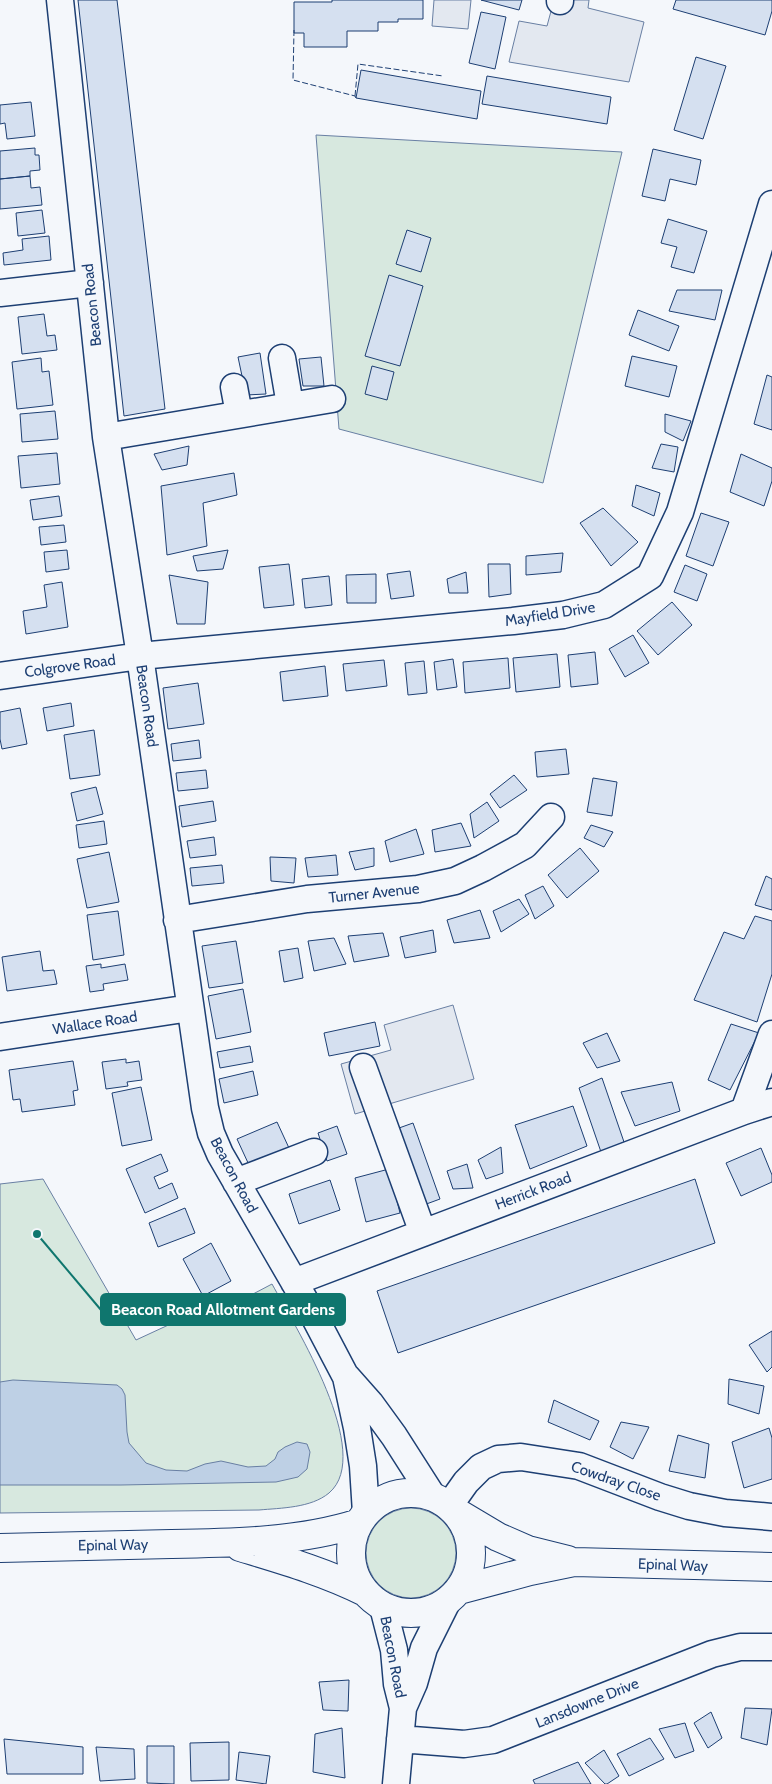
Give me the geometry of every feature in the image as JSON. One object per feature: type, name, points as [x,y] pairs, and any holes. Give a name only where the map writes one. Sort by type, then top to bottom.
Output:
[{"type":"main road","points":[[404,1493],[419,1493],[446,1505],[466,1526],[471,1542],[472,1559],[468,1576],[453,1596],[432,1610],[415,1614],[399,1612],[374,1599],[357,1580],[352,1566],[353,1536],[363,1518],[377,1503],[404,1493]]},
{"type":"main road","name":"Epinal Way","points":[[446,1505],[498,1537],[528,1550],[574,1562]]},
{"type":"main road","name":"Epinal Way","points":[[0,1548],[227,1543],[302,1536],[341,1529],[363,1518]]},
{"type":"main road","name":"Epinal Way","points":[[227,1543],[343,1581],[374,1599]]},
{"type":"main road","name":"Epinal Way","points":[[453,1596],[530,1571],[574,1562],[772,1567]]},
{"type":"street","name":"Beacon Road","points":[[60,0],[106,437],[140,656],[205,1108],[211,1134],[220,1154],[330,1344],[346,1377],[364,1466],[363,1518]]},
{"type":"street","name":"Mayfield Drive","points":[[140,656],[564,615],[604,605],[650,576],[680,512],[772,204]]},
{"type":"street","points":[[0,293],[90,283]]},
{"type":"street","points":[[282,358],[290,406]]},
{"type":"street","points":[[234,387],[240,414]]},
{"type":"street","points":[[106,437],[332,399]]},
{"type":"street","name":"Colgrove Road","points":[[0,676],[140,656]]},
{"type":"street","name":"Turner Avenue","points":[[177,920],[308,899],[418,890],[455,881],[525,845],[551,817]]},
{"type":"street","name":"Wallace Road","points":[[0,1037],[190,1008]]},
{"type":"street","points":[[744,1111],[772,1034]]},
{"type":"street","points":[[363,1067],[423,1233]]},
{"type":"street","name":"Herrick Road","points":[[294,1282],[772,1102]]},
{"type":"street","points":[[236,1182],[314,1152]]},
{"type":"street","name":"Beacon Road","points":[[346,1377],[370,1403],[446,1505]]},
{"type":"street","name":"Cowdray Close","points":[[446,1505],[481,1467],[498,1459],[521,1457],[579,1466],[689,1506],[725,1512],[772,1516]]},
{"type":"street","name":"Beacon Road","points":[[396,1784],[403,1708],[414,1683],[424,1648],[453,1596]]},
{"type":"street","name":"Beacon Road","points":[[374,1599],[394,1650],[397,1684],[403,1708]]},
{"type":"street","name":"Lansdowne Drive","points":[[400,1739],[464,1744],[493,1740],[712,1654],[740,1647],[772,1647]]},
{"type":"shaded area","points":[[434,0],[471,0],[468,29],[432,26]]},
{"type":"shaded area","points":[[554,0],[589,0],[588,8],[644,22],[629,82],[509,62],[519,21],[547,26]]},
{"type":"shaded area","points":[[316,135],[622,152],[543,483],[339,429]]},
{"type":"shaded area","points":[[453,1005],[474,1079],[355,1114],[341,1064],[391,1050],[384,1025]]},
{"type":"shaded area","points":[[43,1179],[136,1340],[231,1296],[236,1303],[272,1284],[312,1358],[337,1421],[343,1450],[341,1475],[329,1493],[314,1502],[286,1508],[259,1510],[0,1513],[0,1184]]},
{"type":"shaded area","points":[[411,1508],[420,1509],[436,1516],[448,1528],[455,1544],[455,1562],[448,1578],[436,1590],[420,1597],[411,1598],[402,1597],[386,1590],[374,1578],[367,1562],[366,1553],[367,1544],[374,1528],[386,1516],[402,1509]]},
{"type":"water","points":[[13,1380],[117,1385],[125,1395],[129,1443],[146,1463],[166,1470],[187,1471],[205,1464],[221,1461],[248,1467],[266,1466],[275,1459],[278,1452],[297,1442],[307,1444],[310,1452],[307,1469],[298,1477],[276,1482],[0,1485],[0,1382]]},
{"type":"building","points":[[78,0],[117,0],[165,409],[124,416]]},
{"type":"building","points":[[332,0],[423,0],[423,19],[398,19],[398,22],[378,22],[378,31],[347,31],[347,47],[304,47],[304,33],[294,33],[294,2],[332,2]]},
{"type":"building","points":[[481,0],[522,0],[519,10]]},
{"type":"building","points":[[676,0],[772,0],[772,11],[765,35],[673,9]]},
{"type":"building","points":[[481,12],[506,17],[495,69],[469,63]]},
{"type":"building","points":[[696,57],[726,66],[703,139],[674,130]]},
{"type":"building","points":[[361,70],[481,91],[477,119],[356,98]]},
{"type":"building","points":[[487,76],[611,97],[607,124],[482,104]]},
{"type":"building","points":[[31,102],[35,136],[7,139],[5,123],[0,124],[0,105]]},
{"type":"building","points":[[35,148],[35,155],[39,155],[40,170],[30,171],[30,176],[0,179],[0,151]]},
{"type":"building","points":[[653,149],[701,160],[696,185],[670,179],[665,201],[642,196]]},
{"type":"building","points":[[30,176],[31,188],[40,187],[42,205],[0,209],[0,179]]},
{"type":"building","points":[[42,210],[45,233],[18,236],[16,213]]},
{"type":"building","points":[[668,219],[707,231],[694,273],[671,267],[677,247],[661,243]]},
{"type":"building","points":[[407,230],[431,238],[421,272],[396,264]]},
{"type":"building","points":[[49,236],[51,260],[4,265],[3,253],[23,250],[22,239]]},
{"type":"building","points":[[389,275],[423,286],[400,366],[365,356]]},
{"type":"building","points":[[677,290],[722,290],[715,320],[669,311]]},
{"type":"building","points":[[638,310],[679,326],[669,351],[629,335]]},
{"type":"building","points":[[44,314],[47,336],[55,335],[57,350],[22,354],[18,317]]},
{"type":"building","points":[[260,353],[266,394],[246,395],[238,357]]},
{"type":"building","points":[[632,356],[677,366],[669,397],[625,386]]},
{"type":"building","points":[[321,357],[324,386],[303,386],[299,359]]},
{"type":"building","points":[[41,358],[42,372],[49,371],[53,405],[17,409],[12,362]]},
{"type":"building","points":[[372,366],[394,372],[387,400],[365,394]]},
{"type":"building","points":[[767,375],[772,377],[772,430],[754,424]]},
{"type":"building","points":[[55,411],[58,439],[22,442],[20,414]]},
{"type":"building","points":[[665,414],[691,421],[683,441],[665,432]]},
{"type":"building","points":[[661,444],[678,447],[674,472],[652,468]]},
{"type":"building","points":[[189,446],[187,465],[162,470],[154,454]]},
{"type":"building","points":[[57,453],[60,484],[21,488],[18,456]]},
{"type":"building","points":[[741,454],[772,468],[772,481],[764,506],[730,492]]},
{"type":"building","points":[[234,473],[237,495],[203,503],[207,546],[167,555],[161,486]]},
{"type":"building","points":[[636,485],[660,493],[654,516],[632,506]]},
{"type":"building","points":[[59,496],[62,516],[33,520],[30,500]]},
{"type":"building","points":[[603,508],[638,542],[611,566],[580,523]]},
{"type":"building","points":[[701,513],[729,522],[713,566],[686,556]]},
{"type":"building","points":[[64,525],[66,542],[41,545],[39,527]]},
{"type":"building","points":[[67,550],[69,569],[46,572],[44,552]]},
{"type":"building","points":[[228,550],[223,569],[197,571],[193,556]]},
{"type":"building","points":[[563,553],[561,572],[526,575],[526,556]]},
{"type":"building","points":[[289,564],[294,605],[264,608],[259,567]]},
{"type":"building","points":[[488,564],[510,564],[511,594],[489,597]]},
{"type":"building","points":[[685,565],[707,574],[697,601],[674,592]]},
{"type":"building","points":[[410,571],[414,596],[391,599],[387,574]]},
{"type":"building","points":[[466,572],[468,593],[449,593],[447,579]]},
{"type":"building","points":[[376,574],[376,603],[347,603],[346,575]]},
{"type":"building","points":[[169,575],[208,582],[205,624],[177,624]]},
{"type":"building","points":[[329,576],[332,605],[305,608],[302,579]]},
{"type":"building","points":[[62,582],[68,627],[26,634],[23,611],[47,607],[44,585]]},
{"type":"building","points":[[672,602],[692,625],[658,655],[637,631]]},
{"type":"building","points":[[633,635],[649,663],[625,677],[609,649]]},
{"type":"building","points":[[595,652],[598,684],[571,687],[568,655]]},
{"type":"building","points":[[557,654],[560,687],[516,692],[513,658]]},
{"type":"building","points":[[508,658],[510,688],[465,693],[463,662]]},
{"type":"building","points":[[453,659],[457,687],[437,690],[434,662]]},
{"type":"building","points":[[384,660],[387,686],[346,691],[343,664]]},
{"type":"building","points":[[424,661],[427,693],[408,695],[405,663]]},
{"type":"building","points":[[325,666],[328,696],[283,701],[280,672]]},
{"type":"building","points":[[198,683],[204,724],[168,729],[163,688]]},
{"type":"building","points":[[71,703],[74,726],[47,731],[43,708]]},
{"type":"building","points":[[20,708],[27,744],[2,749],[0,712]]},
{"type":"building","points":[[94,730],[100,775],[70,779],[64,735]]},
{"type":"building","points":[[199,740],[201,758],[173,761],[171,744]]},
{"type":"building","points":[[566,749],[569,774],[537,777],[535,752]]},
{"type":"building","points":[[206,770],[208,788],[178,791],[176,773]]},
{"type":"building","points":[[514,775],[527,790],[500,808],[490,794]]},
{"type":"building","points":[[593,778],[617,782],[612,816],[587,812]]},
{"type":"building","points":[[96,787],[103,814],[77,821],[71,793]]},
{"type":"building","points":[[213,801],[216,821],[182,827],[179,806]]},
{"type":"building","points":[[487,802],[499,821],[474,838],[470,814]]},
{"type":"building","points":[[104,821],[107,844],[79,848],[76,825]]},
{"type":"building","points":[[461,823],[471,846],[435,852],[432,830]]},
{"type":"building","points":[[591,825],[613,832],[604,847],[584,838]]},
{"type":"building","points":[[416,829],[424,854],[390,862],[385,841]]},
{"type":"building","points":[[214,837],[216,855],[190,858],[187,841]]},
{"type":"building","points":[[374,848],[374,866],[355,870],[349,852]]},
{"type":"building","points":[[580,848],[599,871],[567,898],[548,875]]},
{"type":"building","points":[[109,852],[119,902],[87,908],[77,859]]},
{"type":"building","points":[[336,855],[338,875],[308,877],[305,858]]},
{"type":"building","points":[[270,857],[296,858],[294,883],[271,881]]},
{"type":"building","points":[[222,865],[224,883],[192,886],[190,868]]},
{"type":"building","points":[[766,876],[772,879],[772,910],[755,905]]},
{"type":"building","points":[[543,886],[554,906],[535,919],[525,895]]},
{"type":"building","points":[[519,899],[529,914],[501,932],[493,911]]},
{"type":"building","points":[[480,910],[490,938],[454,943],[447,920]]},
{"type":"building","points":[[118,911],[124,955],[93,960],[87,915]]},
{"type":"building","points":[[755,916],[772,921],[772,974],[757,1022],[694,1000],[724,932],[744,939]]},
{"type":"building","points":[[433,930],[436,952],[405,958],[400,937]]},
{"type":"building","points":[[383,933],[389,956],[354,962],[348,936]]},
{"type":"building","points":[[334,938],[346,964],[314,971],[308,941]]},
{"type":"building","points":[[236,941],[243,983],[209,988],[202,946]]},
{"type":"building","points":[[298,948],[303,978],[284,982],[279,951]]},
{"type":"building","points":[[40,951],[43,971],[54,970],[57,984],[7,991],[2,957]]},
{"type":"building","points":[[101,964],[101,968],[125,964],[128,980],[103,984],[104,990],[90,992],[86,966]]},
{"type":"building","points":[[243,989],[251,1032],[216,1039],[208,996]]},
{"type":"building","points":[[375,1022],[380,1046],[329,1056],[324,1033]]},
{"type":"building","points":[[731,1024],[759,1033],[730,1090],[708,1080]]},
{"type":"building","points":[[607,1033],[620,1061],[597,1068],[583,1043]]},
{"type":"building","points":[[250,1046],[253,1062],[220,1068],[217,1052]]},
{"type":"building","points":[[126,1059],[126,1063],[139,1061],[142,1080],[127,1082],[128,1086],[106,1089],[102,1062]]},
{"type":"building","points":[[73,1061],[78,1090],[73,1091],[75,1105],[22,1112],[20,1099],[13,1100],[9,1070]]},
{"type":"building","points":[[253,1071],[258,1095],[224,1103],[219,1079]]},
{"type":"building","points":[[602,1078],[624,1142],[601,1152],[579,1088]]},
{"type":"building","points":[[672,1082],[680,1111],[635,1126],[621,1092]]},
{"type":"building","points":[[141,1087],[152,1140],[122,1146],[112,1093]]},
{"type":"building","points":[[573,1106],[587,1146],[530,1169],[515,1125]]},
{"type":"building","points":[[277,1122],[289,1148],[249,1165],[237,1139]]},
{"type":"building","points":[[413,1123],[440,1199],[421,1206],[399,1128]]},
{"type":"building","points":[[337,1126],[347,1154],[327,1161],[318,1133]]},
{"type":"building","points":[[501,1147],[503,1173],[486,1179],[478,1160]]},
{"type":"building","points":[[761,1148],[772,1175],[772,1182],[741,1196],[726,1163]]},
{"type":"building","points":[[161,1154],[168,1171],[154,1177],[159,1189],[172,1183],[178,1198],[145,1213],[126,1169]]},
{"type":"building","points":[[467,1164],[473,1188],[453,1189],[447,1171]]},
{"type":"building","points":[[389,1169],[400,1213],[366,1222],[355,1178]]},
{"type":"building","points":[[695,1179],[715,1243],[398,1353],[377,1291]]},
{"type":"building","points":[[330,1180],[340,1210],[299,1224],[289,1194]]},
{"type":"building","points":[[185,1208],[195,1233],[158,1247],[149,1223]]},
{"type":"building","points":[[211,1243],[231,1281],[203,1296],[183,1259]]},
{"type":"building","points":[[772,1331],[772,1367],[767,1372],[749,1345]]},
{"type":"building","points":[[729,1379],[764,1386],[759,1414],[728,1404]]},
{"type":"building","points":[[554,1400],[599,1421],[590,1440],[548,1422]]},
{"type":"building","points":[[621,1422],[649,1427],[633,1459],[610,1447]]},
{"type":"building","points":[[769,1428],[772,1438],[772,1479],[744,1488],[732,1442]]},
{"type":"building","points":[[678,1435],[709,1444],[705,1478],[669,1471]]},
{"type":"building","points":[[349,1680],[348,1711],[323,1710],[319,1682]]},
{"type":"building","points":[[745,1708],[772,1709],[767,1745],[741,1738]]},
{"type":"building","points":[[711,1712],[722,1738],[708,1748],[694,1723]]},
{"type":"building","points":[[685,1723],[694,1751],[675,1758],[659,1729]]},
{"type":"building","points":[[342,1728],[345,1778],[313,1772],[315,1734]]},
{"type":"building","points":[[650,1738],[664,1759],[629,1776],[617,1754]]},
{"type":"building","points":[[4,1739],[83,1747],[83,1774],[7,1774]]},
{"type":"building","points":[[229,1742],[229,1780],[191,1781],[190,1743]]},
{"type":"building","points":[[147,1746],[174,1746],[174,1784],[147,1783]]},
{"type":"building","points":[[96,1747],[134,1749],[135,1779],[100,1781]]},
{"type":"building","points":[[604,1750],[619,1776],[607,1784],[585,1763]]},
{"type":"building","points":[[239,1752],[270,1756],[266,1784],[236,1780]]},
{"type":"building","points":[[578,1762],[591,1784],[535,1784],[533,1780]]},
{"type":"fence","points":[[294,30],[293,80],[355,96],[356,98]]},
{"type":"fence","points":[[355,96],[358,64],[443,76]]},
{"type":"place","name":"Beacon Road Allotment Gardens","points":[[37,1234]]}]
